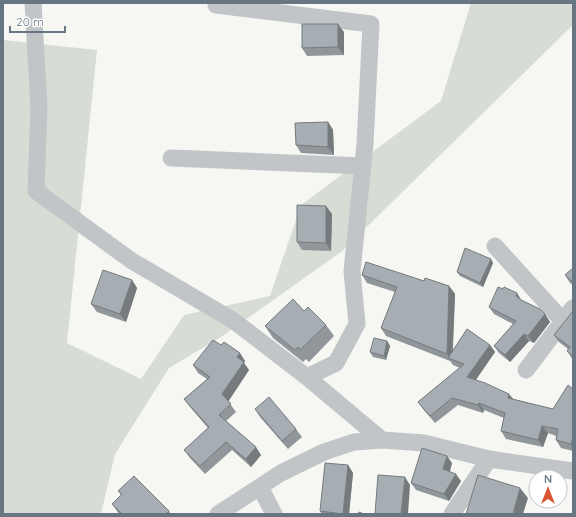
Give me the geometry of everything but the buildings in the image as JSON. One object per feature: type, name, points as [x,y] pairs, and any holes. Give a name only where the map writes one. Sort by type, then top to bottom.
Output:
[{"type":"street","points":[[33,3],[39,107],[36,190],[132,261],[234,321],[307,377],[382,440]]},
{"type":"street","points":[[216,3],[216,5],[372,24],[363,166],[352,271],[357,324],[336,363],[307,377]]},
{"type":"street","points":[[171,158],[363,166]]},
{"type":"street","points":[[495,246],[562,320]]},
{"type":"street","points":[[526,370],[562,320],[573,308]]},
{"type":"street","points":[[218,514],[281,473],[324,452],[354,442],[382,440],[424,443],[490,459],[573,471]]},
{"type":"street","points":[[452,514],[490,459]]},
{"type":"street","points":[[260,486],[274,514]]},
{"type":"shaded area","points":[[471,3],[569,3],[573,6],[573,25],[341,252],[221,337],[169,368],[115,454],[101,514],[3,514],[3,40],[97,50],[67,343],[141,379],[184,315],[270,296],[301,205],[441,101]]}]
